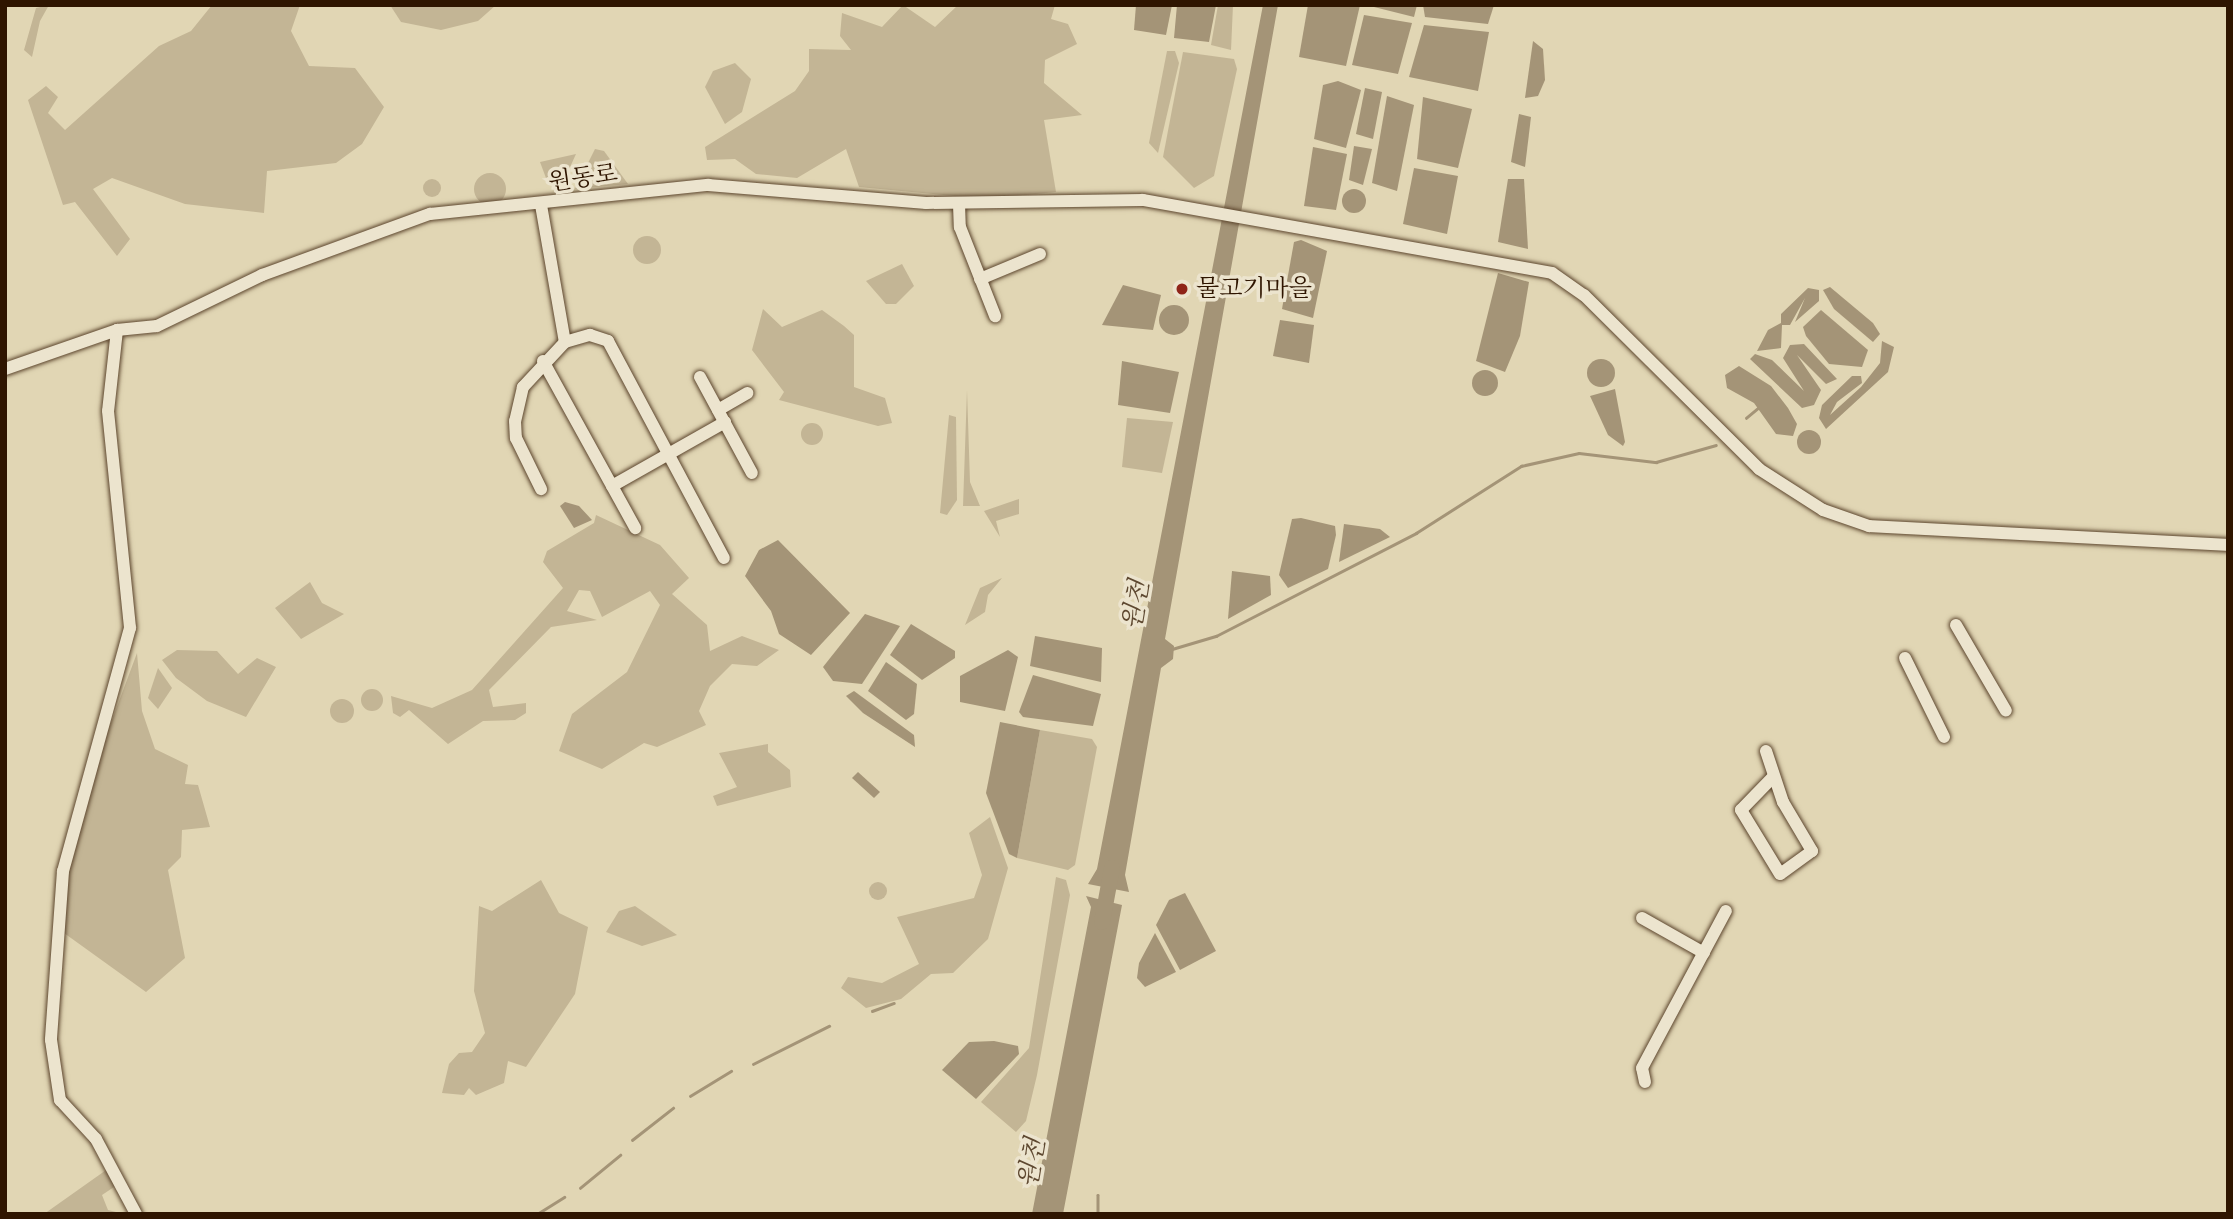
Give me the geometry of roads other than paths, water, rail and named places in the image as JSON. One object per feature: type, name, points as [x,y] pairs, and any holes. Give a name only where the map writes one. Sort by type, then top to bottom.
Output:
[{"type":"street","name":"원동로","points":[[5,369],[117,330],[179,316],[262,275],[430,214],[541,205],[708,185],[959,204],[1102,198],[1243,213],[1532,265],[1584,295],[1759,469],[1823,510],[1869,526],[1926,533],[2228,545]]},
{"type":"street","points":[[959,204],[960,227],[995,316]]},
{"type":"street","points":[[541,205],[565,342]]},
{"type":"street","points":[[980,279],[1040,254]]},
{"type":"street","points":[[117,330],[108,411],[130,628],[63,871],[54,1084],[108,1158],[136,1214]]},
{"type":"street","points":[[541,489],[516,438],[515,421],[523,387],[543,361],[565,342],[590,335],[608,341],[724,558]]},
{"type":"street","points":[[543,361],[635,528]]},
{"type":"street","points":[[700,377],[752,473]]},
{"type":"street","points":[[718,410],[747,393]]},
{"type":"street","points":[[612,486],[725,422]]},
{"type":"street","points":[[1956,625],[2006,711]]},
{"type":"street","points":[[1905,657],[1944,737]]},
{"type":"street","points":[[1766,751],[1773,778],[1812,851],[1780,874],[1741,810],[1773,778]]},
{"type":"street","points":[[1645,1082],[1642,1068],[1726,911]]},
{"type":"street","points":[[1642,918],[1704,953]]},
{"type":"waterway","points":[[1746,418],[1758,408]]},
{"type":"waterway","points":[[1172,649],[1216,636],[1416,533],[1521,466],[1579,453],[1656,462],[1716,445]]},
{"type":"waterway","name":"원천","points":[[1102,922],[1112,868]]},
{"type":"waterway","points":[[872,1011],[894,1003]]},
{"type":"waterway","points":[[753,1064],[829,1026]]},
{"type":"waterway","points":[[690,1096],[731,1071]]},
{"type":"waterway","points":[[632,1140],[673,1108]]},
{"type":"waterway","points":[[580,1188],[620,1155]]},
{"type":"waterway","points":[[1098,1195],[1098,1214]]},
{"type":"waterway","points":[[537,1214],[564,1197]]},
{"type":"place","name":"물고기마을","points":[[1182,289]]}]
